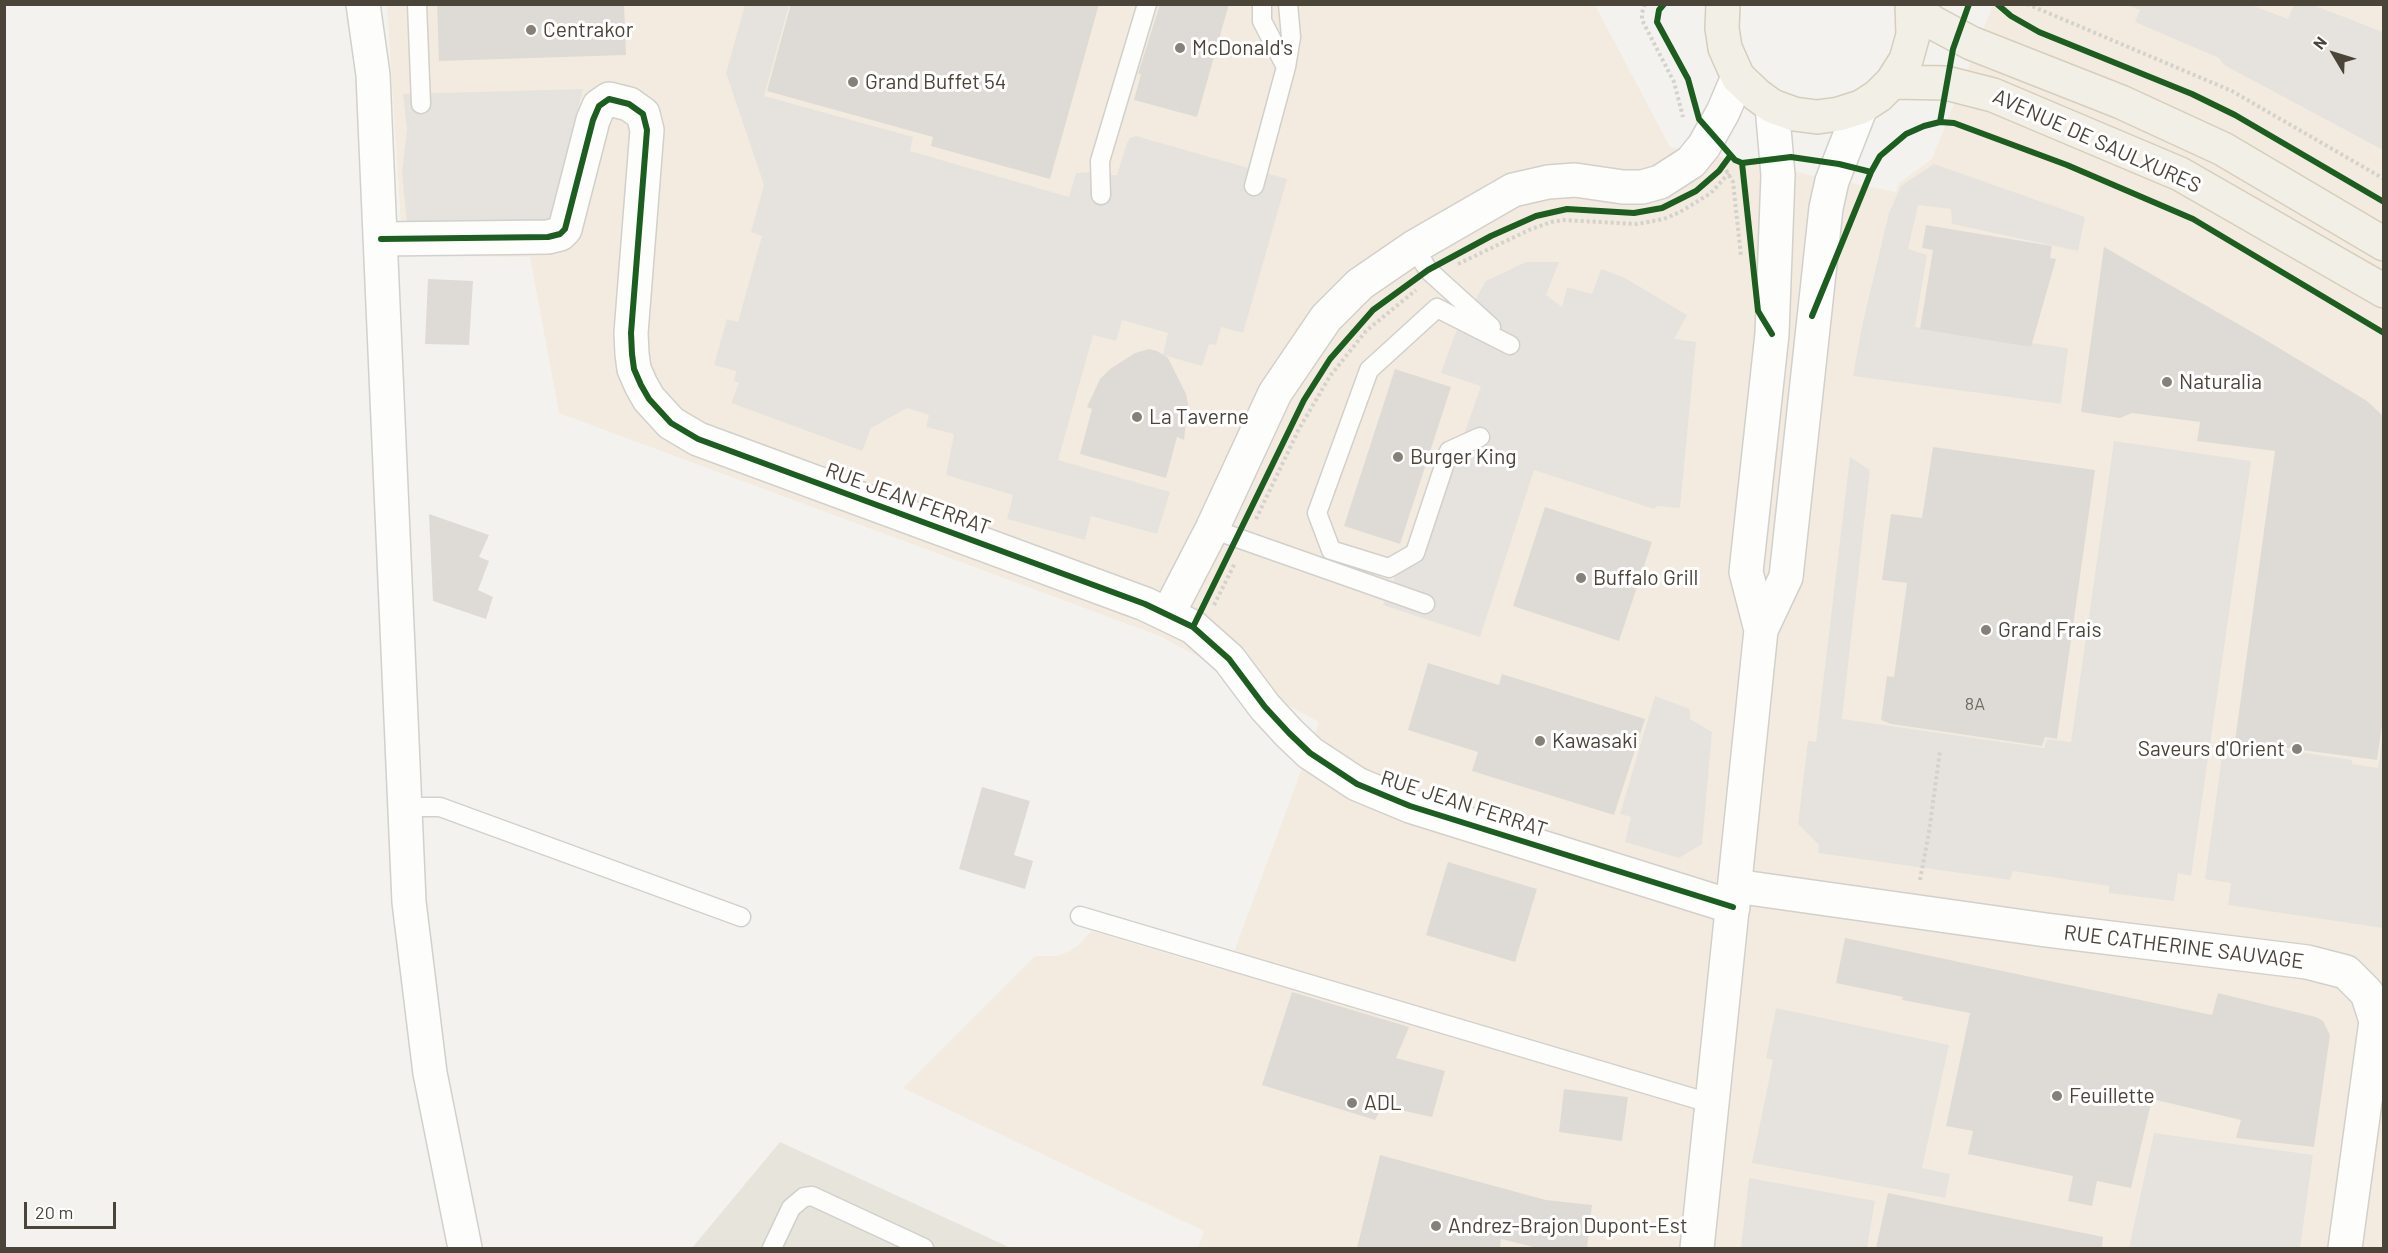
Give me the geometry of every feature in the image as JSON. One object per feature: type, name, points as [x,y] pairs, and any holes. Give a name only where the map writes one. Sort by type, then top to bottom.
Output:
[{"type":"main road","points":[[1715,12],[1725,48],[1738,77],[1772,106],[1794,114],[1817,117],[1839,114],[1861,106],[1878,96],[1892,82],[1906,60],[1913,35],[1913,7]]},
{"type":"main road","name":"AVENUE DE SAULXURES","points":[[1913,7],[1964,40],[2121,102],[2223,149],[2384,244]]},
{"type":"main road","name":"AVENUE DE SAULXURES","points":[[1892,82],[1946,83],[1993,95],[2180,174],[2384,291]]},
{"type":"street","points":[[363,4],[373,75],[405,807],[415,963],[430,1073],[465,1248]]},
{"type":"street","points":[[1191,618],[1212,529],[1275,393],[1326,318],[1360,284],[1414,248],[1513,190],[1548,182],[1575,180],[1623,187],[1642,187],[1660,182],[1691,162],[1712,135],[1738,77]]},
{"type":"street","name":"RUE JEAN FERRAT","points":[[381,239],[537,237],[560,234],[565,229],[598,106],[609,99],[629,104],[643,114],[647,130],[631,333],[632,354],[634,369],[649,399],[671,423],[698,439],[1191,618],[1229,659],[1265,707],[1289,733],[1310,753],[1357,784],[1410,806],[1734,896]]},
{"type":"street","points":[[1761,630],[1746,572],[1772,334],[1778,175],[1772,106]]},
{"type":"street","points":[[1697,1248],[1761,630],[1786,577],[1826,208],[1832,180],[1861,106]]},
{"type":"street","name":"RUE CATHERINE SAUVAGE","points":[[1734,896],[2046,930],[2307,962],[2346,972],[2367,993],[2376,1021],[2345,1248]]},
{"type":"lane","points":[[417,4],[421,104]]},
{"type":"lane","points":[[1101,195],[1100,162],[1147,4]]},
{"type":"lane","points":[[1262,4],[1262,21],[1286,68]]},
{"type":"lane","points":[[1254,186],[1286,68],[1291,37],[1288,4]]},
{"type":"lane","points":[[1414,248],[1428,270],[1510,345],[1437,308],[1369,370],[1317,513],[1331,550],[1389,568],[1415,553],[1449,451],[1480,437]]},
{"type":"lane","points":[[1212,529],[1425,604]]},
{"type":"lane","points":[[405,807],[440,807],[741,917]]},
{"type":"lane","points":[[1080,916],[1713,1104]]},
{"type":"lane","points":[[772,1248],[791,1208],[804,1197],[812,1197],[924,1248]]},
{"type":"path","points":[[1645,4],[1641,13],[1642,20],[1674,82],[1684,119]]},
{"type":"path","points":[[2027,4],[2232,91],[2384,179]]},
{"type":"path","points":[[1712,135],[1730,156],[1719,171]]},
{"type":"path","points":[[1191,618],[1245,542],[1299,429],[1330,376],[1348,352],[1381,316],[1435,277],[1492,247],[1551,222],[1563,220],[1637,224],[1664,219],[1711,193],[1729,173],[1733,182],[1742,262]]},
{"type":"path","points":[[1920,881],[1940,751]]},
{"type":"shaded area","points":[[387,5],[1595,5],[1670,147],[1896,192],[1899,183],[1932,159],[1993,5],[2383,5],[2383,1248],[1198,1248],[1204,1231],[903,1088],[1035,956],[1057,956],[1070,951],[1091,931],[1227,971],[1319,722],[1160,636],[559,413],[530,257],[403,256]]},
{"type":"shaded area","points":[[745,5],[789,5],[764,96],[913,137],[910,151],[1069,197],[1076,173],[1109,171],[1112,175],[1117,175],[1127,143],[1130,138],[1136,136],[1287,179],[1243,333],[1221,327],[1216,345],[1209,344],[1202,366],[1163,355],[1168,333],[1122,320],[1116,341],[1093,335],[1058,460],[1170,492],[1157,534],[1091,516],[1085,540],[1007,519],[1013,495],[946,475],[954,434],[926,427],[929,415],[907,408],[871,428],[862,451],[731,403],[739,383],[734,381],[736,371],[714,365],[727,319],[738,322],[762,236],[751,232],[764,185],[726,73]]},
{"type":"shaded area","points":[[2127,5],[2251,5],[2288,19],[2294,5],[2313,5],[2383,32],[2383,150],[2224,65],[2219,58],[2135,22],[2140,10]]},
{"type":"shaded area","points":[[583,89],[549,220],[407,224],[402,172],[407,130],[403,94]]},
{"type":"shaded area","points":[[1934,164],[2085,217],[2078,251],[1952,224],[1951,209],[1918,205],[1908,249],[1927,255],[1915,327],[2068,348],[2061,404],[1853,376],[1862,326],[1889,213],[1901,186]]},
{"type":"shaded area","points":[[1526,262],[1559,262],[1546,295],[1562,307],[1567,287],[1592,294],[1601,269],[1625,278],[1687,315],[1674,339],[1696,342],[1680,508],[1657,506],[1654,509],[1534,470],[1480,637],[1383,605],[1396,574],[1419,562],[1481,386],[1441,373],[1455,334],[1486,281]]},
{"type":"shaded area","points":[[2114,441],[2251,461],[2191,876],[2178,873],[2174,901],[2109,893],[2109,886],[2013,871],[2010,880],[1818,853],[1819,845],[1798,824],[1808,741],[1816,742],[1850,457],[1870,470],[1842,719],[2044,748],[2047,739],[2071,742]]},
{"type":"shaded area","points":[[1655,696],[1690,709],[1690,719],[1712,732],[1702,844],[1679,858],[1625,842],[1631,817],[1620,814]]},
{"type":"shaded area","points":[[2383,732],[2383,928],[2228,905],[2231,883],[2205,879],[2224,741],[2352,760],[2352,764],[2378,768]]},
{"type":"shaded area","points":[[1776,1008],[1949,1045],[1922,1168],[1950,1174],[1945,1198],[1752,1163],[1773,1060],[1766,1058]]},
{"type":"shaded area","points":[[2154,1133],[2313,1155],[2300,1248],[2129,1248]]},
{"type":"shaded area","points":[[780,1142],[1011,1248],[692,1248]]},
{"type":"shaded area","points":[[1749,1178],[1875,1201],[1867,1248],[1741,1248]]},
{"type":"building","name":"Centrakor","points":[[437,4],[624,4],[626,55],[439,61]]},
{"type":"building","points":[[791,4],[1099,4],[1050,179],[931,146],[933,137],[767,91]]},
{"type":"building","name":"McDonald's","points":[[1160,4],[1229,4],[1197,117],[1134,100],[1141,74],[1138,74]]},
{"type":"building","points":[[1926,225],[2052,246],[2050,258],[2056,259],[2031,347],[1920,329],[1933,250],[1922,248]]},
{"type":"building","points":[[2104,247],[2367,401],[2384,417],[2384,712],[2377,760],[2235,741],[2275,451],[2197,441],[2200,422],[2132,413],[2120,418],[2081,412]]},
{"type":"building","points":[[428,279],[473,281],[469,345],[425,344]]},
{"type":"building","name":"La Taverne","points":[[1149,349],[1168,358],[1186,394],[1188,404],[1184,440],[1177,437],[1166,478],[1080,454],[1092,409],[1087,407],[1100,379],[1110,369],[1135,353]]},
{"type":"building","name":"Burger King","points":[[1395,369],[1451,387],[1400,544],[1344,526]]},
{"type":"building","name":"Grand Frais","points":[[1933,447],[2095,470],[2057,739],[2045,737],[2042,746],[1891,724],[1881,720],[1887,676],[1894,677],[1907,583],[1882,580],[1891,514],[1922,518]]},
{"type":"building","name":"Buffalo Grill","points":[[1545,507],[1652,542],[1619,641],[1513,606]]},
{"type":"building","points":[[429,514],[489,535],[479,557],[489,561],[478,590],[493,597],[486,619],[433,601]]},
{"type":"building","name":"Kawasaki","points":[[1428,663],[1499,685],[1502,674],[1645,719],[1614,815],[1472,771],[1478,752],[1408,730]]},
{"type":"building","points":[[982,787],[1030,801],[1014,855],[1033,861],[1025,889],[959,869]]},
{"type":"building","points":[[1448,862],[1537,889],[1515,962],[1426,935]]},
{"type":"building","points":[[1845,938],[2212,1015],[2218,993],[2316,1017],[2323,1021],[2330,1035],[2314,1147],[2236,1138],[2241,1120],[2152,1099],[2131,1188],[2097,1181],[2092,1206],[2068,1201],[2073,1176],[1968,1154],[1973,1131],[1946,1126],[1970,1013],[1902,1000],[1903,997],[1836,983]]},
{"type":"building","points":[[1292,992],[1409,1027],[1396,1058],[1445,1071],[1432,1117],[1382,1106],[1375,1120],[1262,1085]]},
{"type":"building","points":[[1564,1089],[1628,1097],[1622,1141],[1559,1132]]},
{"type":"building","points":[[1380,1155],[1546,1200],[1592,1205],[1587,1248],[1537,1248],[1501,1239],[1500,1248],[1357,1248]]},
{"type":"building","points":[[1888,1193],[2103,1237],[2102,1248],[1876,1248]]},
{"type":"cycle path","points":[[1664,4],[1659,10],[1657,22],[1688,79],[1699,119],[1735,160],[1742,163],[1791,157],[1839,164],[1871,172]]},
{"type":"cycle path","points":[[1940,122],[1953,49],[1969,4]]},
{"type":"cycle path","points":[[1997,4],[2011,16],[2039,32],[2192,94],[2235,115],[2384,202]]},
{"type":"cycle path","points":[[381,239],[548,237],[560,234],[565,229],[593,120],[599,106],[609,99],[629,104],[643,114],[647,130],[631,333],[632,354],[634,369],[641,385],[649,399],[671,423],[698,439],[1145,604],[1193,627],[1229,659],[1265,707],[1289,733],[1310,753],[1357,784],[1410,806],[1733,907]]},
{"type":"cycle path","points":[[1812,316],[1871,172],[1880,156],[1906,134],[1940,122],[1954,123],[2067,165],[2193,219],[2384,333]]},
{"type":"cycle path","points":[[1193,627],[1304,400],[1330,359],[1373,310],[1428,270],[1491,236],[1536,216],[1567,209],[1634,213],[1662,208],[1696,191],[1719,171],[1730,156]]},
{"type":"cycle path","points":[[1742,163],[1758,311],[1772,334]]},
{"type":"place","name":"Centrakor","points":[[531,30]]},
{"type":"place","name":"McDonald's","points":[[1180,48]]},
{"type":"place","name":"Grand Buffet 54","points":[[853,82]]},
{"type":"place","name":"Naturalia","points":[[2167,382]]},
{"type":"place","name":"La Taverne","points":[[1137,417]]},
{"type":"place","name":"Burger King","points":[[1398,457]]},
{"type":"place","name":"Buffalo Grill","points":[[1581,578]]},
{"type":"place","name":"Grand Frais","points":[[1986,630]]},
{"type":"place","name":"Kawasaki","points":[[1540,741]]},
{"type":"place","name":"Saveurs d'Orient","points":[[2297,749]]},
{"type":"place","name":"Feuillette","points":[[2057,1096]]},
{"type":"place","name":"ADL","points":[[1352,1103]]},
{"type":"place","name":"Andrez-Brajon Dupont-Est","points":[[1436,1226]]}]
